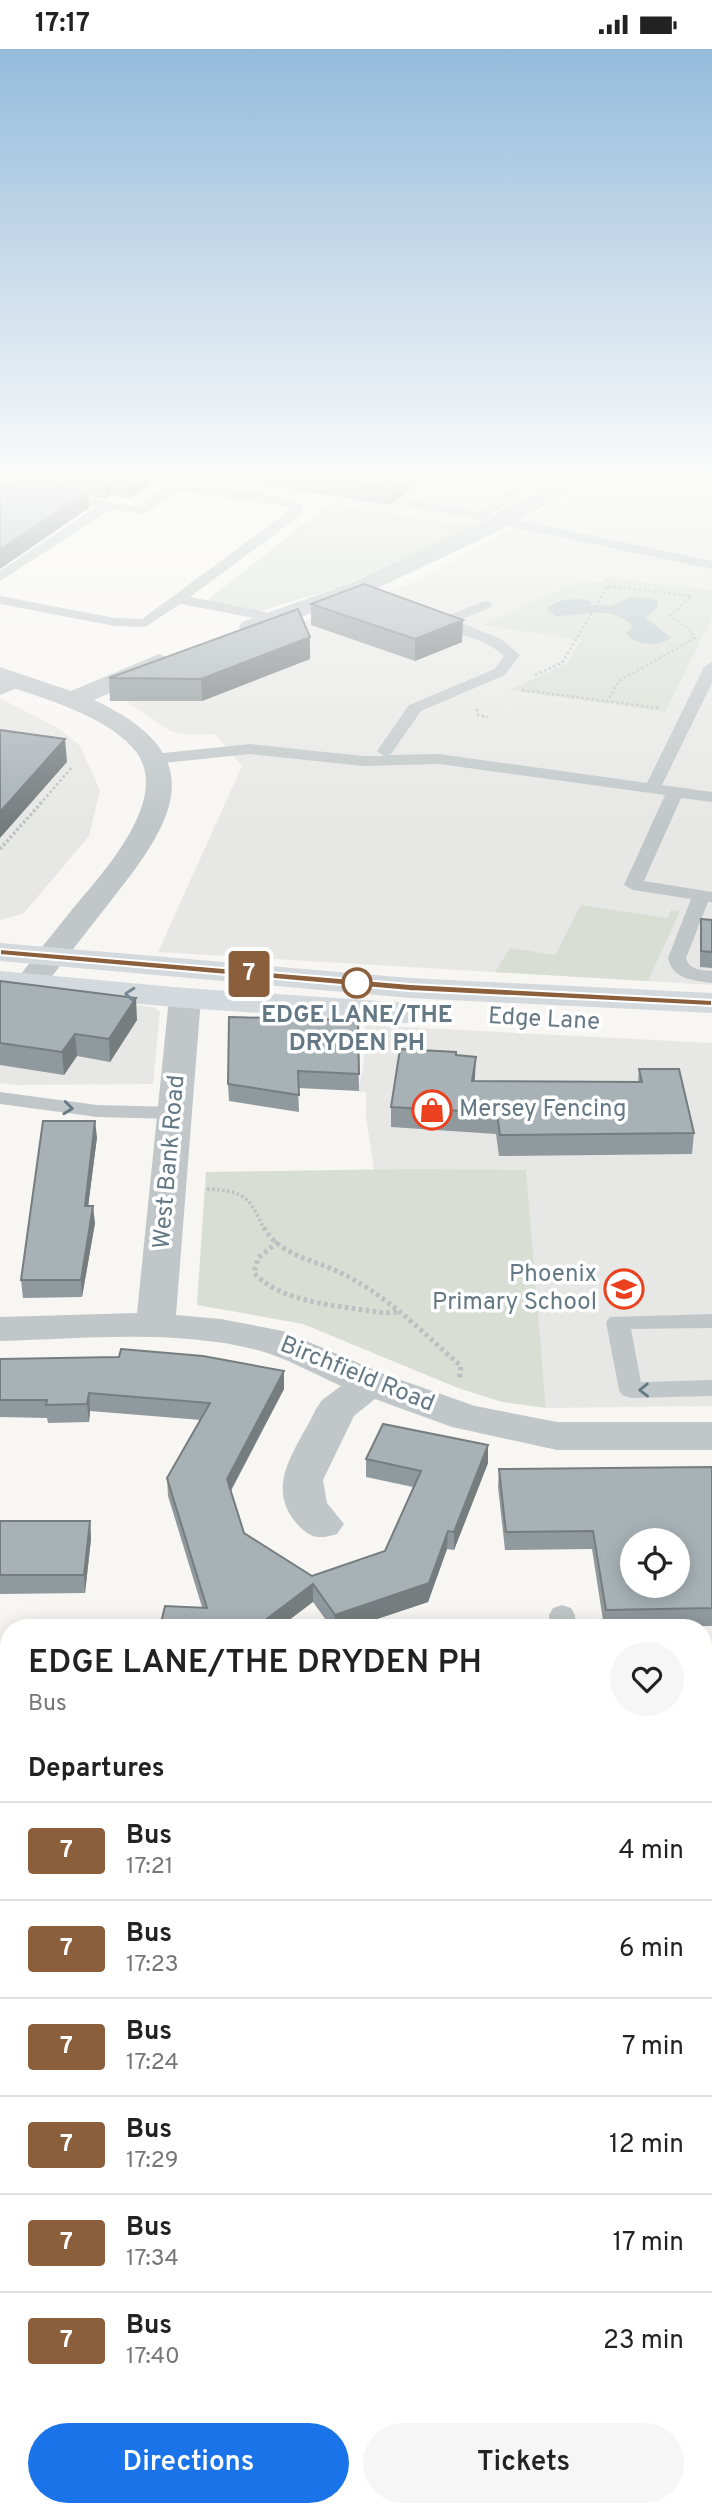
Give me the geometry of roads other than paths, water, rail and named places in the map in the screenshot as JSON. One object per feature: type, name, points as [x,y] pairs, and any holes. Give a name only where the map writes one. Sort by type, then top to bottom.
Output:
[{"type":"highway","name":"Edge Lane","points":[[0,953],[410,988],[712,1003]]},
{"type":"highway","name":"Edge Lane","points":[[15,983],[374,1011],[712,1029]]},
{"type":"street","points":[[229,635],[343,593]]},
{"type":"street","points":[[72,700],[181,653]]},
{"type":"street","points":[[6,682],[72,700],[114,722],[150,753],[158,780],[154,814],[138,847],[50,957],[15,983]]},
{"type":"street","name":"West Bank Road","points":[[156,1325],[185,998]]},
{"type":"street","name":"Birchfield Road","points":[[0,1329],[156,1325],[221,1331],[269,1341],[370,1383],[467,1418],[556,1436],[712,1436]]},
{"type":"street","points":[[322,1524],[306,1507],[302,1480],[337,1409],[370,1383]]},
{"type":"lane","points":[[0,600],[115,622],[145,623],[185,593]]},
{"type":"lane","points":[[177,599],[276,618]]},
{"type":"lane","points":[[443,622],[485,605]]},
{"type":"lane","points":[[385,751],[415,708],[500,673],[512,655],[505,647],[491,640],[422,614]]},
{"type":"lane","points":[[652,789],[712,667]]},
{"type":"lane","points":[[150,753],[251,737],[385,751],[414,758],[712,797]]},
{"type":"lane","points":[[150,753],[250,749],[363,761],[414,758]]},
{"type":"lane","points":[[675,792],[633,885],[707,896],[677,958],[679,966],[690,974],[712,977]]},
{"type":"lane","points":[[0,1098],[97,1111],[174,1113]]},
{"type":"lane","points":[[712,1321],[618,1322],[631,1390],[712,1388]]},
{"type":"place","name":"EDGE LANE/THE DRYDEN PH","points":[[357,983]]},
{"type":"place","name":"Mersey Fencing","points":[[432,1110]]},
{"type":"place","name":"Phoenix Primary School","points":[[624,1289]]}]
